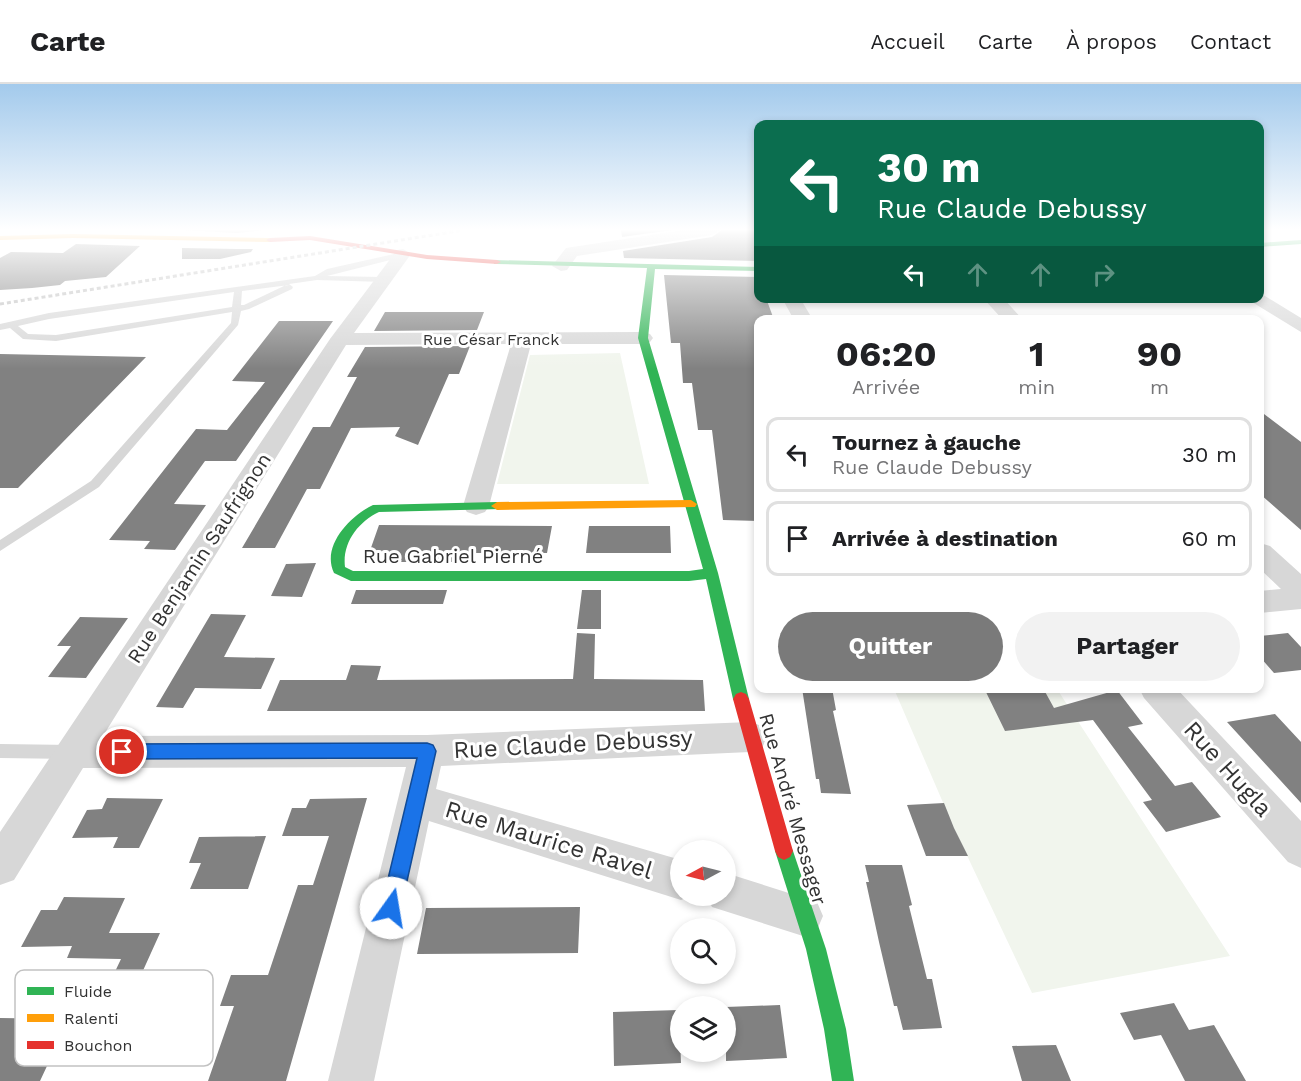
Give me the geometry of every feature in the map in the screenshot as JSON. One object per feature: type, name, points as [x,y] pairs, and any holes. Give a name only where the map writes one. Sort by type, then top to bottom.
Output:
[{"type":"street","name":"Rue Benjamin Saufrignon","points":[[0,866],[340,339],[385,277]]},
{"type":"street","name":"Rue André Messager","points":[[650,277],[643,338],[711,573],[750,737],[803,916],[816,949],[835,1029],[843,1081]]},
{"type":"street","points":[[1264,302],[1301,326]]},
{"type":"street","points":[[997,303],[1009,315]]},
{"type":"street","name":"Rue César Franck","points":[[340,339],[643,338]]},
{"type":"street","points":[[476,506],[522,339]]},
{"type":"street","name":"Rue Gabriel Pierné","points":[[691,504],[377,508],[364,511],[354,519],[336,560],[339,570],[351,576],[689,576],[711,573]]},
{"type":"street","points":[[1264,556],[1301,591]]},
{"type":"street","points":[[1264,602],[1301,598]]},
{"type":"street","name":"Rue Hugla","points":[[1160,693],[1301,849]]},
{"type":"street","name":"Rue Claude Debussy","points":[[75,752],[427,751],[750,737]]},
{"type":"street","points":[[351,1081],[427,751]]},
{"type":"street","name":"Rue Maurice Ravel","points":[[416,800],[670,877]]},
{"type":"street","points":[[736,896],[803,916]]},
{"type":"lane","points":[[0,327],[13,326],[49,316],[317,278],[382,280]]},
{"type":"lane","points":[[13,326],[26,337],[56,338],[236,309],[260,303],[299,281]]},
{"type":"lane","points":[[0,546],[95,484],[235,323],[238,291]]},
{"type":"lane","name":"Rue Claude Debussy","points":[[0,751],[75,752]]},
{"type":"shaded area","points":[[620,353],[649,484],[497,484],[530,355]]},
{"type":"shaded area","points":[[896,693],[1060,693],[1230,956],[1032,993],[954,828]]},
{"type":"building","points":[[0,277],[107,277],[65,281],[60,285],[0,290]]},
{"type":"building","points":[[664,277],[754,277],[754,303],[768,303],[772,315],[754,315],[754,521],[723,520],[712,430],[698,430],[692,383],[683,383],[680,343],[671,343]]},
{"type":"building","points":[[385,312],[484,312],[477,330],[374,331]]},
{"type":"building","points":[[279,321],[333,321],[236,461],[205,461],[174,504],[206,505],[175,550],[144,549],[150,541],[109,540],[196,429],[227,430],[265,382],[232,381]]},
{"type":"building","points":[[470,346],[459,374],[449,374],[418,445],[395,436],[400,427],[351,428],[320,489],[307,489],[275,548],[242,548],[313,427],[330,427],[357,377],[347,377],[365,347]]},
{"type":"building","points":[[0,354],[146,357],[18,488],[0,488]]},
{"type":"building","points":[[1264,414],[1301,442],[1301,530],[1264,498]]},
{"type":"building","points":[[379,525],[552,526],[547,553],[457,553],[455,562],[366,562]]},
{"type":"building","points":[[589,526],[670,526],[671,553],[586,553]]},
{"type":"building","points":[[316,563],[302,597],[271,596],[286,564]]},
{"type":"building","points":[[356,590],[447,590],[443,604],[351,604]]},
{"type":"building","points":[[582,590],[601,590],[601,629],[577,629]]},
{"type":"building","points":[[211,614],[246,615],[224,657],[275,658],[261,689],[195,688],[183,708],[156,707]]},
{"type":"building","points":[[80,617],[128,618],[86,678],[48,677],[71,646],[57,646]]},
{"type":"building","points":[[577,633],[595,634],[594,679],[703,680],[705,711],[267,711],[280,680],[346,680],[351,665],[381,666],[377,680],[573,679]]},
{"type":"building","points":[[1288,633],[1301,647],[1301,670],[1274,673],[1264,662],[1264,636]]},
{"type":"building","points":[[803,693],[833,693],[836,710],[833,711],[851,794],[821,793],[819,779],[816,779]]},
{"type":"building","points":[[986,693],[1046,693],[1054,708],[1106,693],[1119,693],[1143,724],[1128,727],[1175,786],[1192,782],[1221,817],[1166,832],[1143,802],[1152,800],[1093,720],[1005,731]]},
{"type":"building","points":[[1275,714],[1301,742],[1301,803],[1227,722]]},
{"type":"building","points":[[107,798],[163,799],[139,848],[113,848],[118,837],[72,838],[87,810],[102,809]]},
{"type":"building","points":[[367,798],[286,1081],[208,1081],[234,1006],[220,1006],[231,975],[268,975],[298,885],[313,885],[329,836],[282,836],[292,808],[306,808],[310,799]]},
{"type":"building","points":[[944,803],[968,856],[926,856],[907,805]]},
{"type":"building","points":[[266,836],[248,889],[190,889],[201,863],[189,863],[199,837]]},
{"type":"building","points":[[865,865],[902,865],[912,905],[909,906],[927,979],[932,979],[942,1028],[903,1030],[897,1006],[894,1006],[879,942],[866,882],[869,882]]},
{"type":"building","points":[[64,897],[125,898],[109,933],[160,933],[143,970],[116,970],[121,959],[67,958],[72,946],[21,947],[41,910],[57,910]]},
{"type":"building","points":[[580,907],[578,953],[417,954],[426,908]]},
{"type":"building","points":[[1174,1003],[1189,1030],[1214,1025],[1246,1081],[1185,1081],[1161,1035],[1134,1040],[1120,1013]]},
{"type":"building","points":[[780,1005],[787,1058],[736,1061],[736,1007]]},
{"type":"building","points":[[670,1010],[670,1062],[681,1063],[614,1066],[613,1012]]},
{"type":"building","points":[[0,1018],[15,1018],[15,1066],[47,1066],[40,1081],[0,1081]]},
{"type":"building","points":[[1056,1045],[1071,1081],[1022,1081],[1012,1046]]},
{"type":"railway","points":[[0,304],[172,277]]},
{"type":"traffic: fast","points":[[650,277],[643,338],[711,573],[741,699]]},
{"type":"traffic: fast","points":[[497,506],[377,508],[360,518],[347,533],[339,551],[339,570],[351,576],[689,576],[711,573]]},
{"type":"traffic: fast","points":[[784,851],[816,949],[835,1029],[843,1081]]},
{"type":"traffic: slow","points":[[497,506],[691,504]]},
{"type":"traffic: jam","points":[[741,699],[784,851]]},
{"type":"route","points":[[122,752],[427,751],[391,908]]}]
